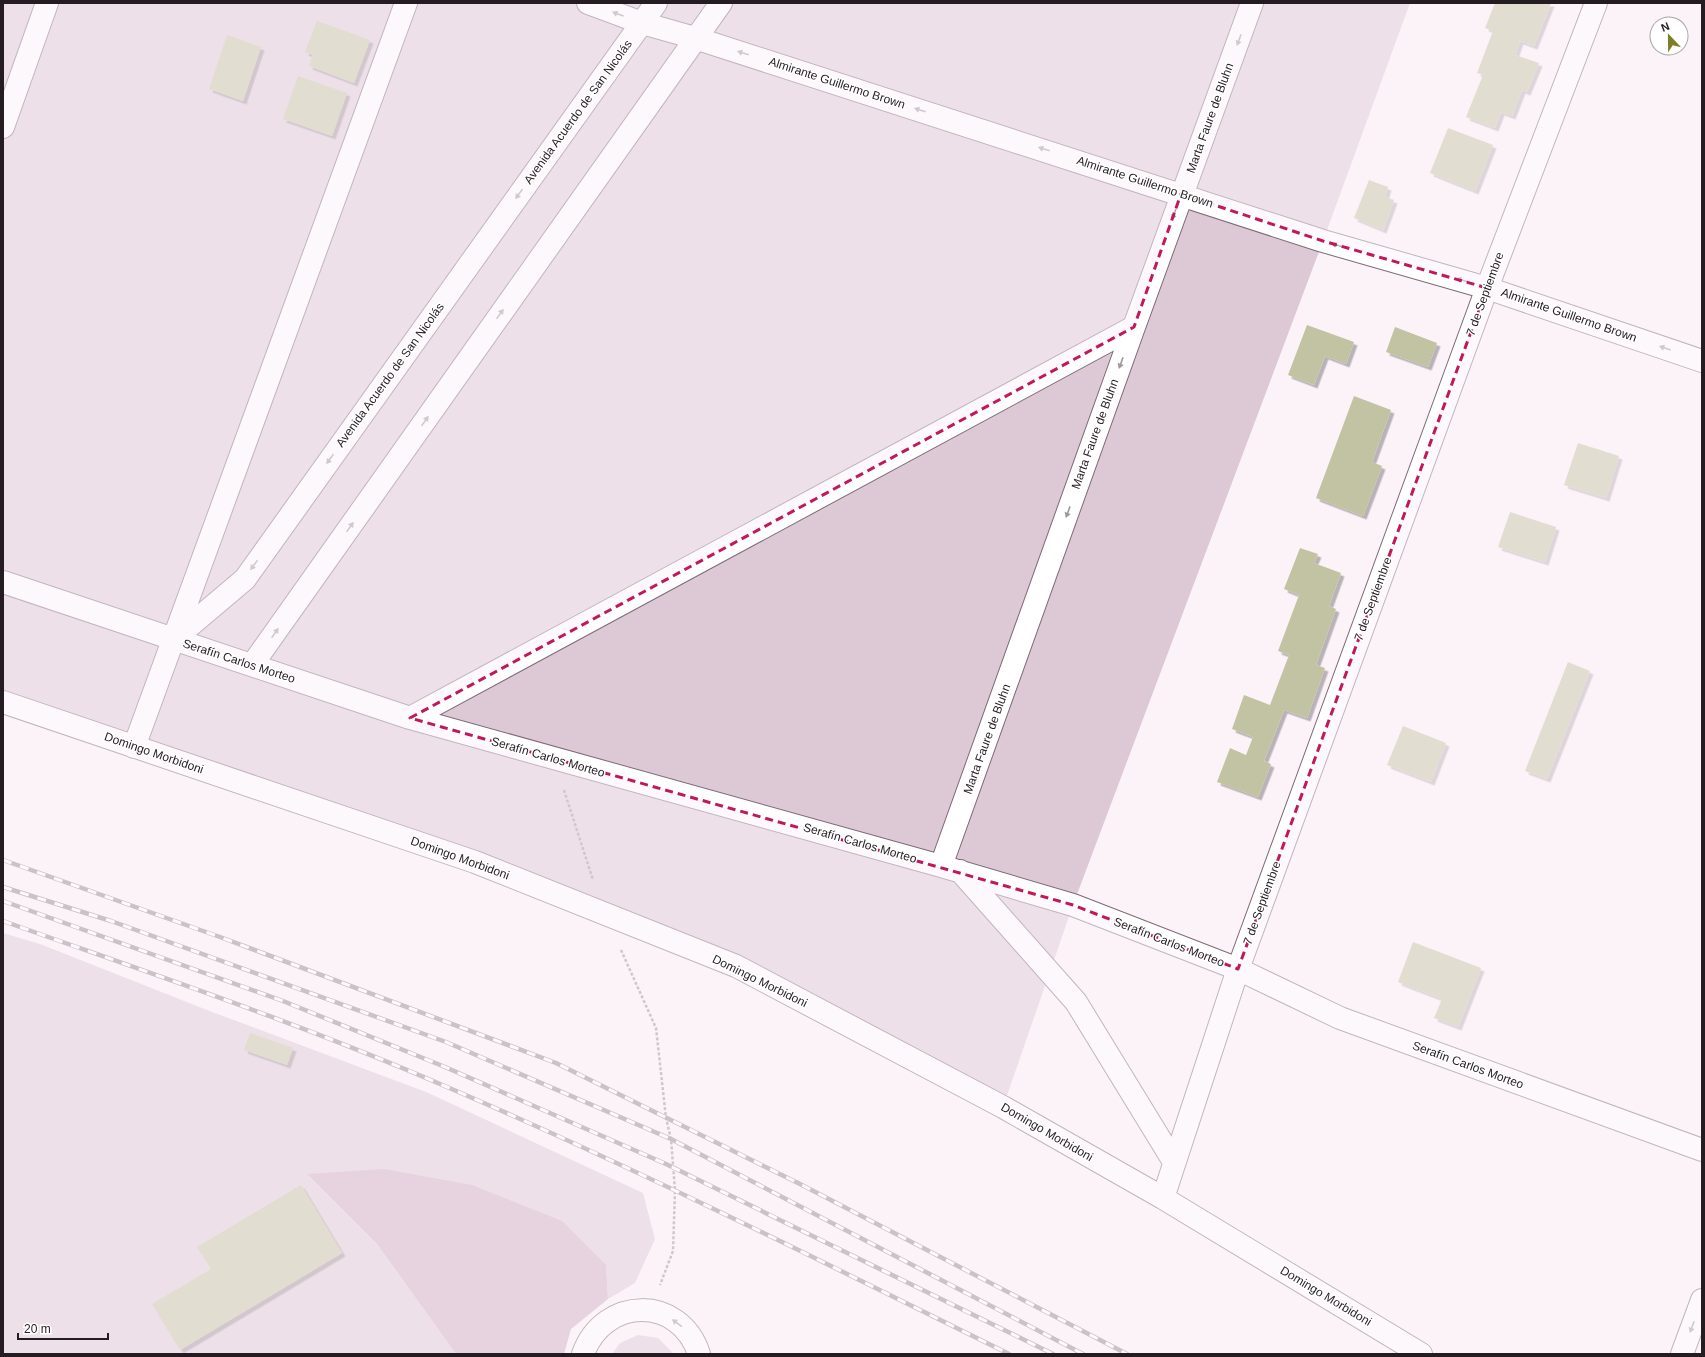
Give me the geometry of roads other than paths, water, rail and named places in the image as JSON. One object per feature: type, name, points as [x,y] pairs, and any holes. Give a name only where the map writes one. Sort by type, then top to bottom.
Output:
[{"type":"street","points":[[3,127],[47,3]]},
{"type":"street","points":[[174,639],[406,3]]},
{"type":"street","name":"Almirante Guillermo Brown","points":[[588,3],[642,23],[695,38],[1323,241],[1487,288],[1702,360]]},
{"type":"street","name":"Avenida Acuerdo de San Nicolás","points":[[134,747],[174,639],[245,579],[656,3]]},
{"type":"street","points":[[252,665],[721,3]]},
{"type":"street","name":"Marta Faure de Bluhn","points":[[951,869],[1134,327],[1181,194],[1252,3]]},
{"type":"street","name":"7 de Septiembre","points":[[1163,1198],[1238,969],[1487,288],[1596,3]]},
{"type":"street","points":[[410,718],[1134,327]]},
{"type":"street","name":"Serafín Carlos Morteo","points":[[3,582],[410,718],[951,869],[1073,905],[1238,969],[1340,1018],[1702,1150]]},
{"type":"street","name":"Domingo Morbidoni","points":[[3,702],[475,862],[736,966],[1003,1107],[1163,1198],[1421,1354]]},
{"type":"street","points":[[951,869],[1076,1002],[1174,1162]]},
{"type":"street","points":[[1682,1354],[1702,1300]]},
{"type":"street","points":[[583,1354],[590,1338],[606,1321],[616,1314],[633,1310],[650,1310],[668,1317],[683,1328],[696,1345],[699,1354]]},
{"type":"railway","points":[[3,860],[220,937],[556,1063],[800,1184],[1127,1354]]},
{"type":"railway","points":[[3,887],[111,921],[446,1042],[671,1139],[1083,1354]]},
{"type":"railway","points":[[3,901],[283,1001],[445,1067],[666,1164],[1053,1354]]},
{"type":"railway","points":[[3,921],[282,1021],[447,1087],[660,1183],[1009,1354]]}]
